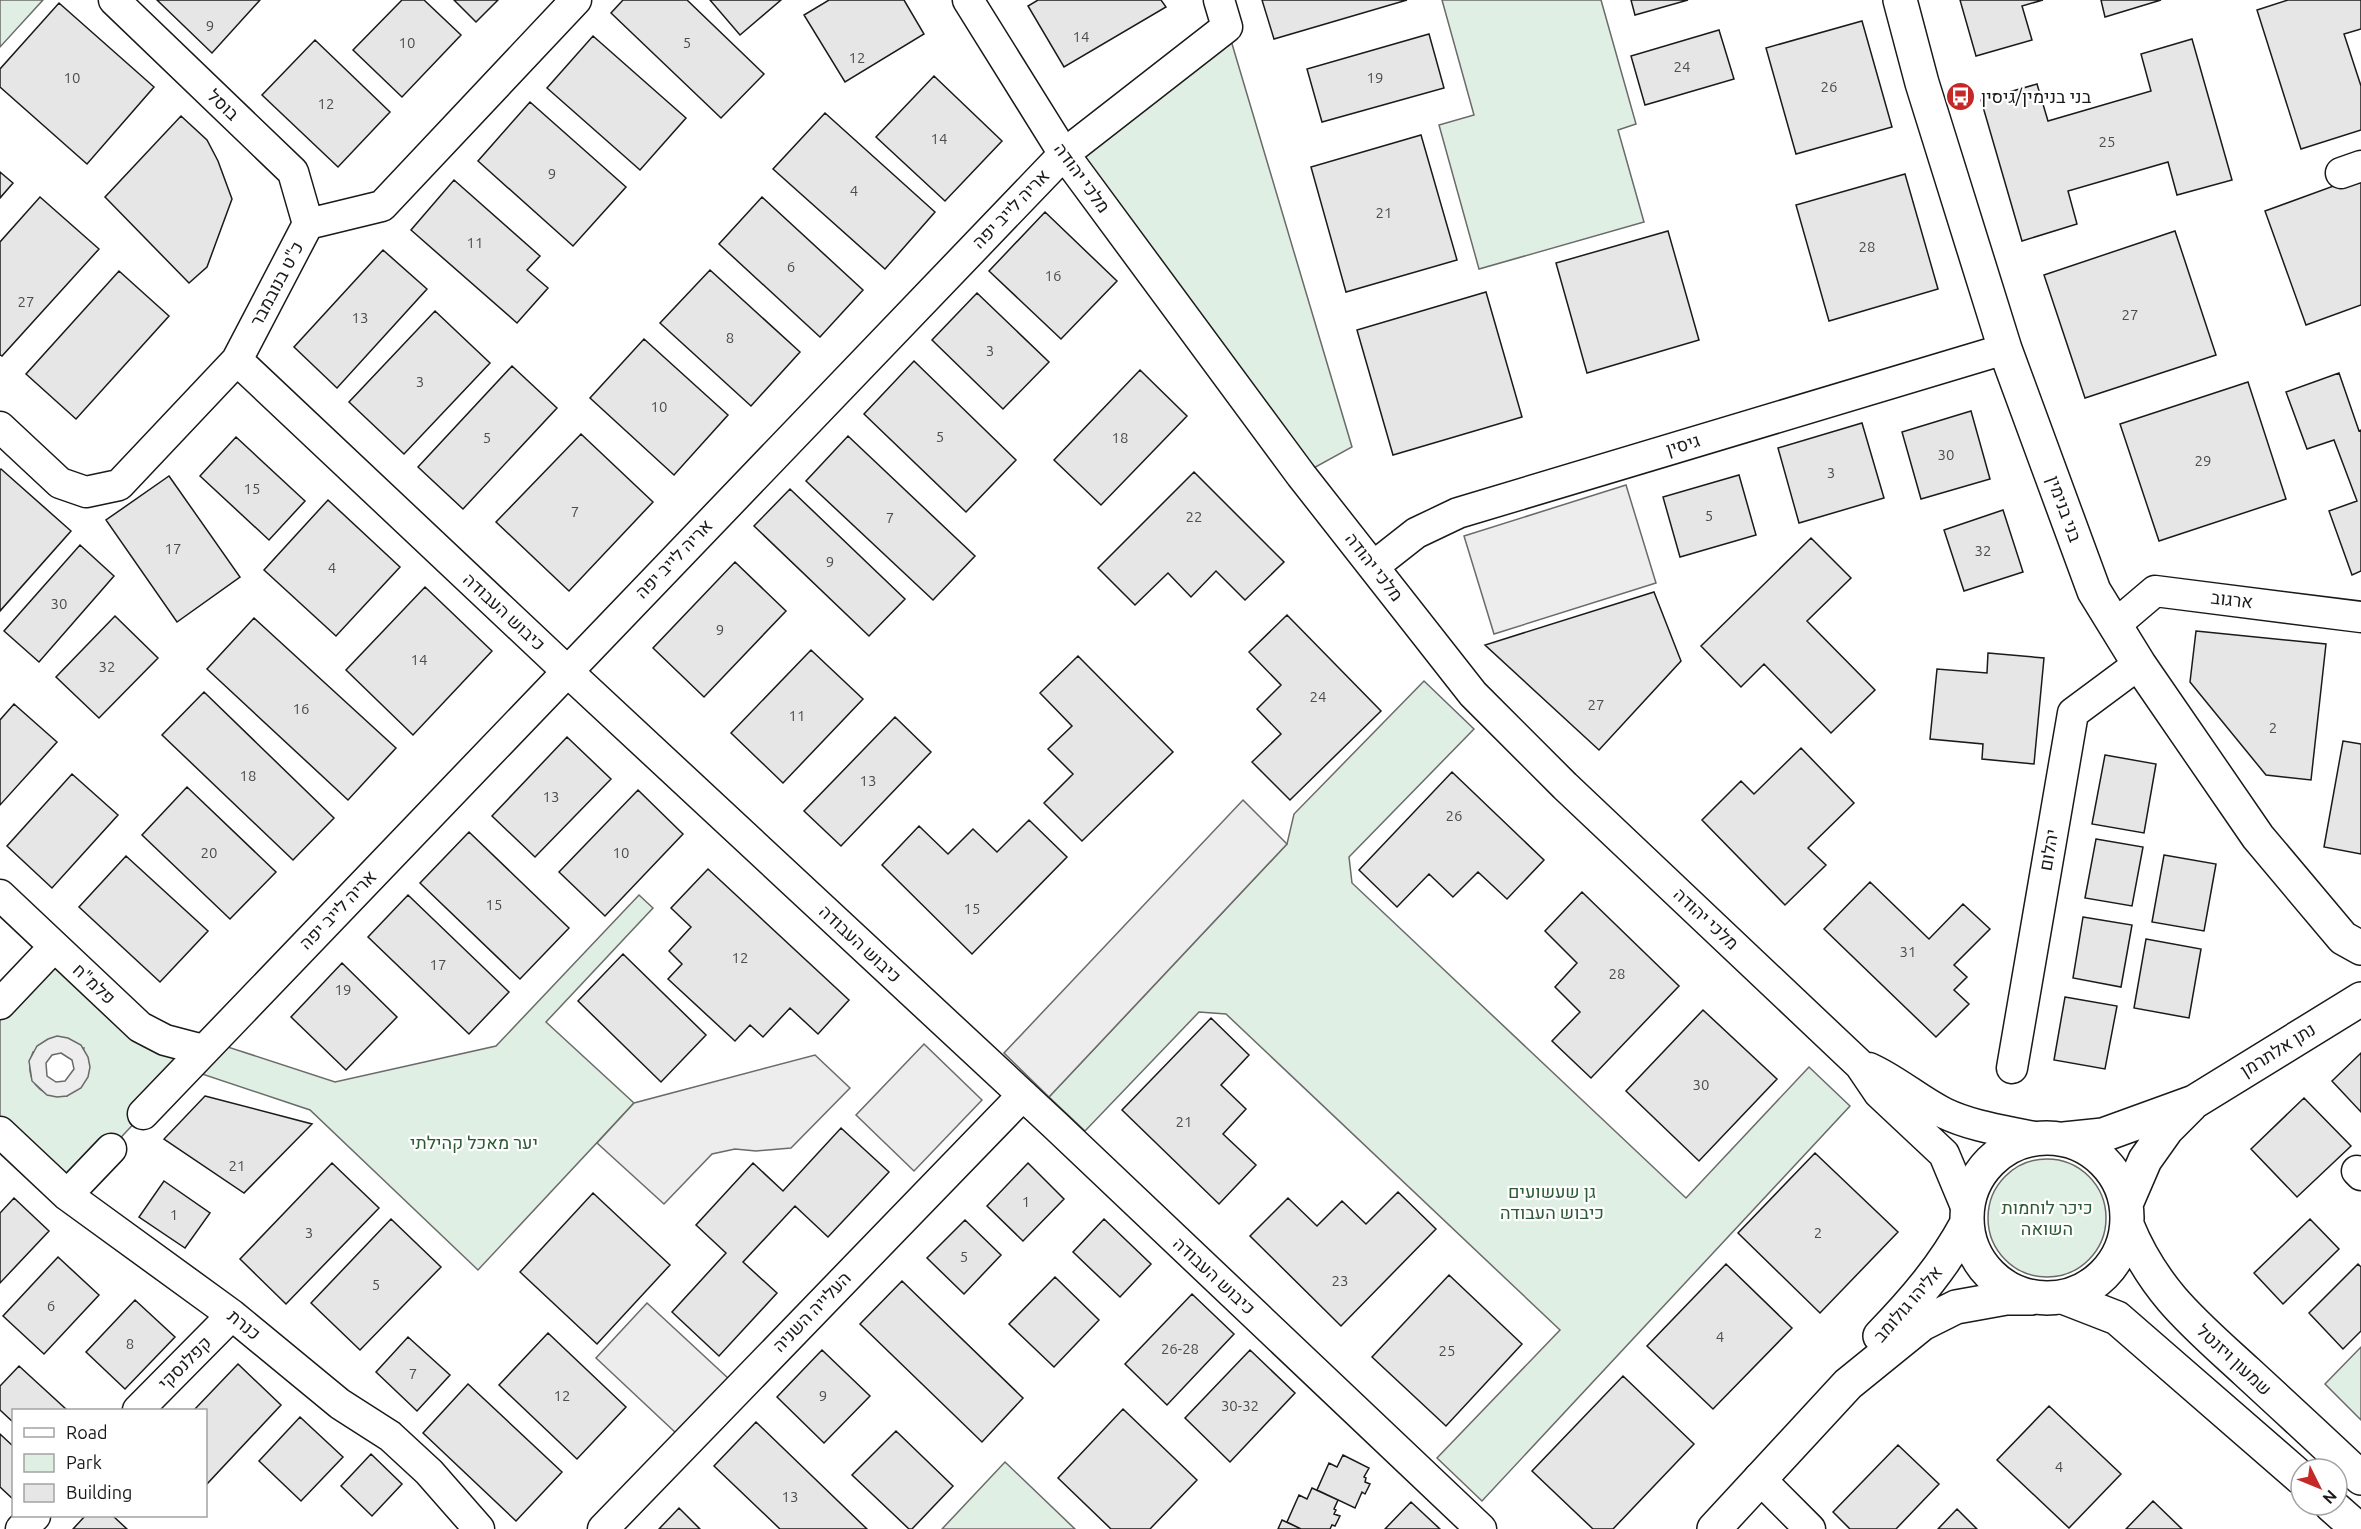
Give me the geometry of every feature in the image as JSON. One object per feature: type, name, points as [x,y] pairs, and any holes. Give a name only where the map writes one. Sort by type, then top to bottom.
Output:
[{"type":"street","name":"בוסל","points":[[114,0],[293,172],[308,224]]},
{"type":"street","name":"כ\"ט בנובמבר","points":[[0,427],[60,483],[86,492],[119,485],[237,360],[308,224],[382,206],[576,0]]},
{"type":"street","name":"מלכי יהודה","points":[[968,0],[1064,154],[1300,475],[1473,694],[1565,786],[1860,1065],[1879,1093],[1944,1154],[1967,1216]]},
{"type":"street","name":"בני בנימין","points":[[1899,0],[1922,83],[2005,349],[2094,591],[2139,664],[2258,837],[2343,939],[2361,948]]},
{"type":"street","name":"אריה לייב יפה","points":[[143,1114],[1064,154],[1223,13]]},
{"type":"street","name":"גיסין","points":[[1374,567],[1416,533],[1458,513],[2005,349]]},
{"type":"street","name":"כיבוש העבודה","points":[[237,360],[1023,1095],[1481,1529]]},
{"type":"street","name":"ארגוב","points":[[2115,625],[2155,591],[2361,616]]},
{"type":"street","name":"יהלום","points":[[2012,1068],[2073,714],[2139,664]]},
{"type":"street","name":"פלמ\"ח","points":[[0,895],[140,1027],[165,1040],[203,1050]]},
{"type":"street","points":[[0,1004],[54,947]]},
{"type":"street","name":"נתן אלתרמן","points":[[2051,1139],[2103,1134],[2194,1102],[2361,999]]},
{"type":"street","name":"מלכי יהודה","points":[[1860,1065],[1890,1078],[1944,1113],[1972,1124],[2051,1139]]},
{"type":"street","name":"העלייה השניה","points":[[603,1529],[1023,1095]]},
{"type":"street","name":"נתן אלתרמן","points":[[2127,1215],[2145,1160],[2167,1129],[2194,1102]]},
{"type":"street","name":"כנרת","points":[[0,1132],[67,1195],[232,1315],[340,1404],[390,1436],[429,1472],[479,1529]]},
{"type":"street","points":[[2050,1298],[2087,1288],[2108,1270],[2122,1246],[2127,1215],[2120,1184],[2108,1166],[2088,1149],[2051,1139],[2011,1147],[1988,1164],[1974,1185],[1967,1216],[1968,1234],[1977,1257],[1992,1278],[2013,1291],[2050,1298],[2117,1318],[2289,1468]]},
{"type":"street","points":[[67,1195],[111,1149]]},
{"type":"street","name":"שמעון ויזנטל","points":[[2127,1215],[2139,1254],[2153,1277],[2184,1314],[2361,1478]]},
{"type":"street","name":"אליהו גולומב","points":[[1848,1384],[1864,1353],[1916,1299],[1952,1251],[1967,1216]]},
{"type":"street","name":"אליהו גולומב","points":[[1714,1529],[1848,1384],[1922,1324],[1956,1307],[2006,1298],[2050,1298]]},
{"type":"street","name":"קפלנסקי","points":[[139,1409],[232,1315]]},
{"type":"street","points":[[1759,1478],[1810,1529]]},
{"type":"street","points":[[21,1529],[32,1517]]},
{"type":"street","points":[[2344,1517],[2358,1529]]},
{"type":"green space","points":[[0,0],[43,0],[0,47]]},
{"type":"green space","points":[[1442,0],[1601,0],[1636,124],[1618,130],[1644,222],[1479,269],[1439,125],[1474,115]]},
{"type":"green space","points":[[1227,27],[1352,447],[1301,475],[1064,154]]},
{"type":"green space","name":"גן שעשועים כיבוש העבודה","points":[[1424,681],[1474,729],[1349,857],[1352,883],[1686,1198],[1809,1067],[1850,1106],[1482,1501],[1437,1458],[1560,1330],[1226,1014],[1199,1012],[1085,1131],[1049,1097],[1287,844],[1294,814]]},
{"type":"green space","name":"יער מאכל קהילתי","points":[[639,895],[653,908],[546,1022],[634,1103],[478,1270],[310,1110],[202,1074],[228,1047],[335,1082],[496,1046]]},
{"type":"green space","points":[[54,947],[185,1069],[67,1195],[0,1132],[0,1005]],"holes":[[[84,1048],[67,1096],[48,1094],[36,1085],[30,1070],[33,1052]]]},
{"type":"green space","name":"כיכר לוחמות השואה","points":[[2047,1159],[2070,1164],[2089,1176],[2101,1195],[2106,1218],[2101,1241],[2089,1260],[2070,1272],[2047,1277],[2024,1272],[2005,1260],[1993,1241],[1988,1218],[1993,1195],[2005,1176],[2024,1164]]},
{"type":"green space","points":[[2361,1347],[2361,1420],[2325,1384]]},
{"type":"green space","points":[[1005,1462],[1075,1529],[942,1529]]},
{"type":"shaded area","points":[[1626,485],[1656,583],[1494,634],[1464,536]]},
{"type":"shaded area","points":[[1243,800],[1287,844],[1049,1097],[1004,1053]]},
{"type":"shaded area","points":[[57,1036],[68,1038],[81,1045],[88,1057],[90,1067],[88,1077],[81,1088],[67,1096],[47,1095],[32,1081],[29,1061],[37,1046]],"holes":[[[61,1053],[72,1060],[74,1069],[65,1081],[56,1082],[47,1076],[46,1063],[52,1055]]]},
{"type":"shaded area","points":[[924,1044],[982,1100],[914,1171],[856,1115]]},
{"type":"shaded area","points":[[815,1055],[850,1088],[791,1148],[756,1151],[735,1149],[712,1154],[664,1204],[597,1143],[634,1103]]},
{"type":"shaded area","points":[[647,1303],[729,1379],[677,1434],[596,1358]]},
{"type":"building","points":[[157,0],[260,0],[212,53]]},
{"type":"building","points":[[402,0],[424,0],[461,35],[402,97],[353,50]]},
{"type":"building","points":[[454,0],[498,0],[476,22]]},
{"type":"building","points":[[623,0],[687,0],[764,74],[721,118],[611,13]]},
{"type":"building","points":[[710,0],[781,0],[740,35]]},
{"type":"building","points":[[829,0],[904,0],[924,34],[845,82],[804,15]]},
{"type":"building","points":[[1038,0],[1161,0],[1166,7],[1064,67],[1028,6]]},
{"type":"building","points":[[1262,0],[1407,0],[1274,39]]},
{"type":"building","points":[[1631,0],[1688,0],[1635,15]]},
{"type":"building","points":[[1960,0],[2043,0],[2022,6],[2032,40],[1976,56]]},
{"type":"building","points":[[2101,0],[2161,0],[2105,17]]},
{"type":"building","points":[[2288,0],[2361,0],[2361,29],[2344,34],[2361,86],[2361,130],[2301,149],[2257,10]]},
{"type":"building","points":[[59,3],[154,87],[87,164],[0,87],[0,69]]},
{"type":"building","points":[[1862,21],[1892,127],[1796,154],[1766,48]]},
{"type":"building","points":[[1719,30],[1734,79],[1645,105],[1631,56]]},
{"type":"building","points":[[1429,34],[1444,88],[1322,122],[1307,69]]},
{"type":"building","points":[[593,36],[686,118],[640,170],[547,88]]},
{"type":"building","points":[[2192,39],[2232,180],[2177,195],[2168,162],[2068,191],[2077,224],[2022,241],[1981,100],[2037,84],[2048,121],[2151,91],[2141,54]]},
{"type":"building","points":[[315,40],[390,112],[338,167],[262,95]]},
{"type":"building","points":[[934,76],[1002,141],[945,201],[876,137]]},
{"type":"building","points":[[530,102],[626,187],[573,246],[478,161]]},
{"type":"building","points":[[825,113],[935,212],[885,269],[773,169]]},
{"type":"building","points":[[181,116],[207,140],[218,161],[232,199],[207,267],[189,283],[105,197]]},
{"type":"building","points":[[1421,135],[1457,260],[1346,292],[1311,167]]},
{"type":"building","points":[[0,172],[13,183],[0,198]]},
{"type":"building","points":[[1905,174],[1938,289],[1829,321],[1796,205]]},
{"type":"building","points":[[2361,176],[2361,305],[2306,325],[2265,211]]},
{"type":"building","points":[[454,180],[540,256],[527,270],[548,288],[517,323],[411,230]]},
{"type":"building","points":[[40,197],[99,249],[2,356],[0,355],[0,242]]},
{"type":"building","points":[[762,197],[863,290],[820,337],[719,244]]},
{"type":"building","points":[[1045,212],[1117,281],[1061,339],[989,271]]},
{"type":"building","points":[[1668,231],[1699,340],[1587,373],[1556,263]]},
{"type":"building","points":[[2175,231],[2216,355],[2085,398],[2044,275]]},
{"type":"building","points":[[383,250],[427,289],[337,388],[294,347]]},
{"type":"building","points":[[710,270],[800,352],[751,406],[660,323]]},
{"type":"building","points":[[119,271],[169,316],[76,419],[26,374]]},
{"type":"building","points":[[1486,292],[1522,417],[1393,455],[1357,330]]},
{"type":"building","points":[[977,293],[1049,362],[1003,409],[932,340]]},
{"type":"building","points":[[435,311],[490,363],[404,454],[349,402]]},
{"type":"building","points":[[644,339],[728,415],[674,475],[590,398]]},
{"type":"building","points":[[914,361],[1016,460],[966,512],[864,414]]},
{"type":"building","points":[[512,366],[557,408],[463,509],[418,467]]},
{"type":"building","points":[[1140,370],[1187,416],[1101,505],[1054,460]]},
{"type":"building","points":[[2339,373],[2359,431],[2361,430],[2361,571],[2352,575],[2329,511],[2357,501],[2334,440],[2307,449],[2286,392]]},
{"type":"building","points":[[2248,382],[2286,499],[2159,541],[2120,424]]},
{"type":"building","points":[[1971,411],[1990,479],[1921,499],[1902,432]]},
{"type":"building","points":[[1862,423],[1884,498],[1799,523],[1778,448]]},
{"type":"building","points":[[581,434],[653,502],[569,591],[496,522]]},
{"type":"building","points":[[848,436],[975,556],[933,600],[806,481]]},
{"type":"building","points":[[236,437],[305,501],[269,540],[200,476]]},
{"type":"building","points":[[0,470],[71,531],[0,611]]},
{"type":"building","points":[[1194,472],[1284,562],[1245,600],[1216,571],[1191,597],[1168,573],[1135,605],[1098,568]]},
{"type":"building","points":[[1739,475],[1756,535],[1680,557],[1663,497]]},
{"type":"building","points":[[169,476],[240,577],[177,622],[106,520]]},
{"type":"building","points":[[790,489],[905,599],[869,636],[754,526]]},
{"type":"building","points":[[328,500],[400,567],[336,636],[264,570]]},
{"type":"building","points":[[2003,510],[2023,572],[1964,591],[1944,530]]},
{"type":"building","points":[[1811,538],[1851,578],[1807,621],[1875,690],[1831,733],[1764,664],[1741,687],[1701,646]]},
{"type":"building","points":[[80,545],[114,576],[39,662],[4,631]]},
{"type":"building","points":[[735,562],[786,611],[704,697],[653,648]]},
{"type":"building","points":[[425,587],[492,651],[413,735],[346,670]]},
{"type":"building","points":[[1654,592],[1681,661],[1599,750],[1485,645]]},
{"type":"building","points":[[1287,615],[1381,711],[1290,800],[1252,762],[1281,734],[1257,709],[1281,685],[1249,652]]},
{"type":"building","points":[[115,616],[158,658],[99,718],[56,677]]},
{"type":"building","points":[[254,618],[396,748],[348,800],[207,669]]},
{"type":"building","points":[[2196,631],[2326,644],[2311,780],[2266,775],[2190,682]]},
{"type":"building","points":[[811,650],[863,699],[783,783],[731,733]]},
{"type":"building","points":[[1988,653],[2044,658],[2034,764],[1982,759],[1983,744],[1930,739],[1937,669],[1987,673]]},
{"type":"building","points":[[1078,656],[1173,752],[1082,841],[1044,803],[1073,774],[1048,749],[1072,726],[1040,693]]},
{"type":"building","points":[[204,692],[334,818],[293,860],[162,735]]},
{"type":"building","points":[[14,704],[57,742],[0,805],[0,720]]},
{"type":"building","points":[[895,717],[931,752],[841,846],[804,811]]},
{"type":"building","points":[[567,737],[611,779],[535,857],[492,816]]},
{"type":"building","points":[[2343,741],[2361,744],[2361,854],[2324,847]]},
{"type":"building","points":[[1801,748],[1854,803],[1808,848],[1826,865],[1785,905],[1702,820],[1741,781],[1754,794]]},
{"type":"building","points":[[2105,755],[2156,764],[2144,833],[2092,824]]},
{"type":"building","points":[[1452,772],[1544,860],[1507,899],[1478,872],[1453,897],[1429,874],[1397,907],[1359,870]]},
{"type":"building","points":[[72,774],[118,815],[52,888],[7,846]]},
{"type":"building","points":[[187,787],[276,872],[230,919],[142,835]]},
{"type":"building","points":[[638,790],[683,834],[605,916],[559,872]]},
{"type":"building","points":[[1029,820],[1067,857],[972,954],[882,865],[919,826],[948,854],[973,829],[997,852]]},
{"type":"building","points":[[469,832],[569,928],[520,979],[420,883]]},
{"type":"building","points":[[2096,839],[2143,847],[2132,906],[2085,898]]},
{"type":"building","points":[[2164,855],[2216,864],[2204,931],[2152,922]]},
{"type":"building","points":[[126,856],[208,931],[160,982],[79,907]]},
{"type":"building","points":[[708,869],[849,1000],[818,1034],[790,1008],[763,1037],[750,1025],[735,1041],[668,979],[682,964],[669,951],[691,927],[671,908]]},
{"type":"building","points":[[1870,882],[1929,939],[1963,904],[1990,929],[1954,965],[1967,977],[1954,990],[1969,1004],[1936,1037],[1824,929]]},
{"type":"building","points":[[1582,892],[1679,986],[1591,1078],[1552,1041],[1580,1012],[1555,987],[1577,963],[1545,931]]},
{"type":"building","points":[[408,895],[509,992],[469,1034],[368,937]]},
{"type":"building","points":[[2083,917],[2132,925],[2121,987],[2073,978]]},
{"type":"building","points":[[2146,939],[2201,949],[2189,1018],[2134,1008]]},
{"type":"building","points":[[623,954],[706,1035],[661,1082],[578,1001]]},
{"type":"building","points":[[342,963],[397,1017],[346,1070],[291,1017]]},
{"type":"building","points":[[2065,997],[2117,1006],[2105,1069],[2054,1060]]},
{"type":"building","points":[[1703,1010],[1777,1079],[1699,1161],[1626,1091]]},
{"type":"building","points":[[1211,1018],[1249,1055],[1221,1085],[1246,1109],[1223,1134],[1256,1165],[1219,1204],[1122,1110]]},
{"type":"building","points":[[2361,1053],[2361,1112],[2332,1081]]},
{"type":"building","points":[[205,1096],[312,1124],[244,1193],[164,1139]]},
{"type":"building","points":[[2304,1098],[2351,1146],[2297,1197],[2251,1149]]},
{"type":"building","points":[[841,1128],[889,1172],[828,1237],[795,1206],[743,1262],[777,1293],[719,1356],[672,1312],[726,1253],[696,1225],[753,1163],[783,1191]]},
{"type":"building","points":[[1815,1153],[1898,1232],[1820,1313],[1738,1233]]},
{"type":"building","points":[[332,1163],[379,1208],[286,1304],[240,1259]]},
{"type":"building","points":[[1028,1163],[1064,1199],[1023,1241],[987,1206]]},
{"type":"building","points":[[164,1181],[210,1213],[185,1248],[139,1217]]},
{"type":"building","points":[[1398,1192],[1436,1229],[1341,1326],[1250,1236],[1288,1198],[1317,1226],[1342,1201],[1366,1224]]},
{"type":"building","points":[[593,1193],[670,1265],[597,1344],[520,1272]]},
{"type":"building","points":[[14,1198],[49,1231],[0,1283],[0,1213]]},
{"type":"building","points":[[391,1219],[441,1267],[360,1350],[311,1303]]},
{"type":"building","points":[[1104,1219],[1151,1264],[1120,1297],[1073,1252]]},
{"type":"building","points":[[2310,1219],[2339,1249],[2283,1304],[2254,1273]]},
{"type":"building","points":[[965,1220],[1001,1255],[964,1294],[927,1258]]},
{"type":"building","points":[[58,1257],[99,1295],[44,1354],[3,1316]]},
{"type":"building","points":[[1726,1264],[1792,1328],[1713,1409],[1647,1346]]},
{"type":"building","points":[[2358,1264],[2361,1267],[2361,1331],[2343,1349],[2309,1313]]},
{"type":"building","points":[[1449,1275],[1522,1344],[1446,1426],[1372,1357]]},
{"type":"building","points":[[1055,1277],[1099,1320],[1054,1367],[1009,1324]]},
{"type":"building","points":[[902,1281],[1023,1398],[982,1442],[860,1324]]},
{"type":"building","points":[[1192,1294],[1234,1334],[1167,1405],[1125,1364]]},
{"type":"building","points":[[135,1300],[175,1337],[125,1389],[86,1352]]},
{"type":"building","points":[[548,1333],[626,1407],[577,1459],[499,1385]]},
{"type":"building","points":[[408,1337],[450,1375],[417,1411],[376,1372]]},
{"type":"building","points":[[822,1350],[870,1396],[824,1443],[777,1397]]},
{"type":"building","points":[[1250,1350],[1295,1393],[1230,1462],[1185,1418]]},
{"type":"building","points":[[238,1364],[281,1405],[207,1484],[207,1409],[195,1409]]},
{"type":"building","points":[[19,1366],[66,1409],[12,1409],[12,1421],[0,1410],[0,1386]]},
{"type":"building","points":[[1623,1376],[1694,1444],[1613,1529],[1593,1529],[1532,1471]]},
{"type":"building","points":[[468,1384],[562,1472],[516,1521],[423,1433]]},
{"type":"building","points":[[2049,1406],[2121,1474],[2069,1528],[1997,1460]]},
{"type":"building","points":[[1123,1409],[1197,1480],[1150,1529],[1111,1529],[1058,1478]]},
{"type":"building","points":[[300,1417],[343,1457],[301,1501],[259,1461]]},
{"type":"building","points":[[756,1422],[867,1529],[780,1529],[714,1466]]},
{"type":"building","points":[[896,1431],[953,1486],[912,1529],[909,1529],[852,1475]]},
{"type":"building","points":[[0,1434],[12,1445],[12,1498],[0,1487]]},
{"type":"building","points":[[1898,1445],[1939,1484],[1896,1529],[1850,1529],[1833,1512]]},
{"type":"building","points":[[371,1454],[402,1484],[372,1516],[341,1486]]},
{"type":"building","points":[[1343,1455],[1369,1468],[1364,1477],[1365,1482],[1370,1484],[1365,1494],[1362,1492],[1355,1508],[1317,1490],[1329,1463],[1337,1467]]},
{"type":"building","points":[[1312,1488],[1338,1500],[1334,1514],[1340,1516],[1335,1526],[1332,1525],[1330,1529],[1301,1529],[1287,1522],[1299,1495],[1307,1499]]},
{"type":"building","points":[[2153,1501],[2182,1529],[2126,1529]]},
{"type":"building","points":[[1411,1502],[1440,1529],[1385,1529]]},
{"type":"building","points":[[679,1508],[700,1529],[659,1529]]},
{"type":"building","points":[[1957,1509],[1977,1529],[1938,1529]]},
{"type":"building","points":[[84,1517],[114,1517],[127,1529],[73,1529]]},
{"type":"building","points":[[1282,1520],[1301,1529],[1278,1529]]},
{"type":"place","name":"בני בנימין/גיסין","points":[[1960,97]]}]
